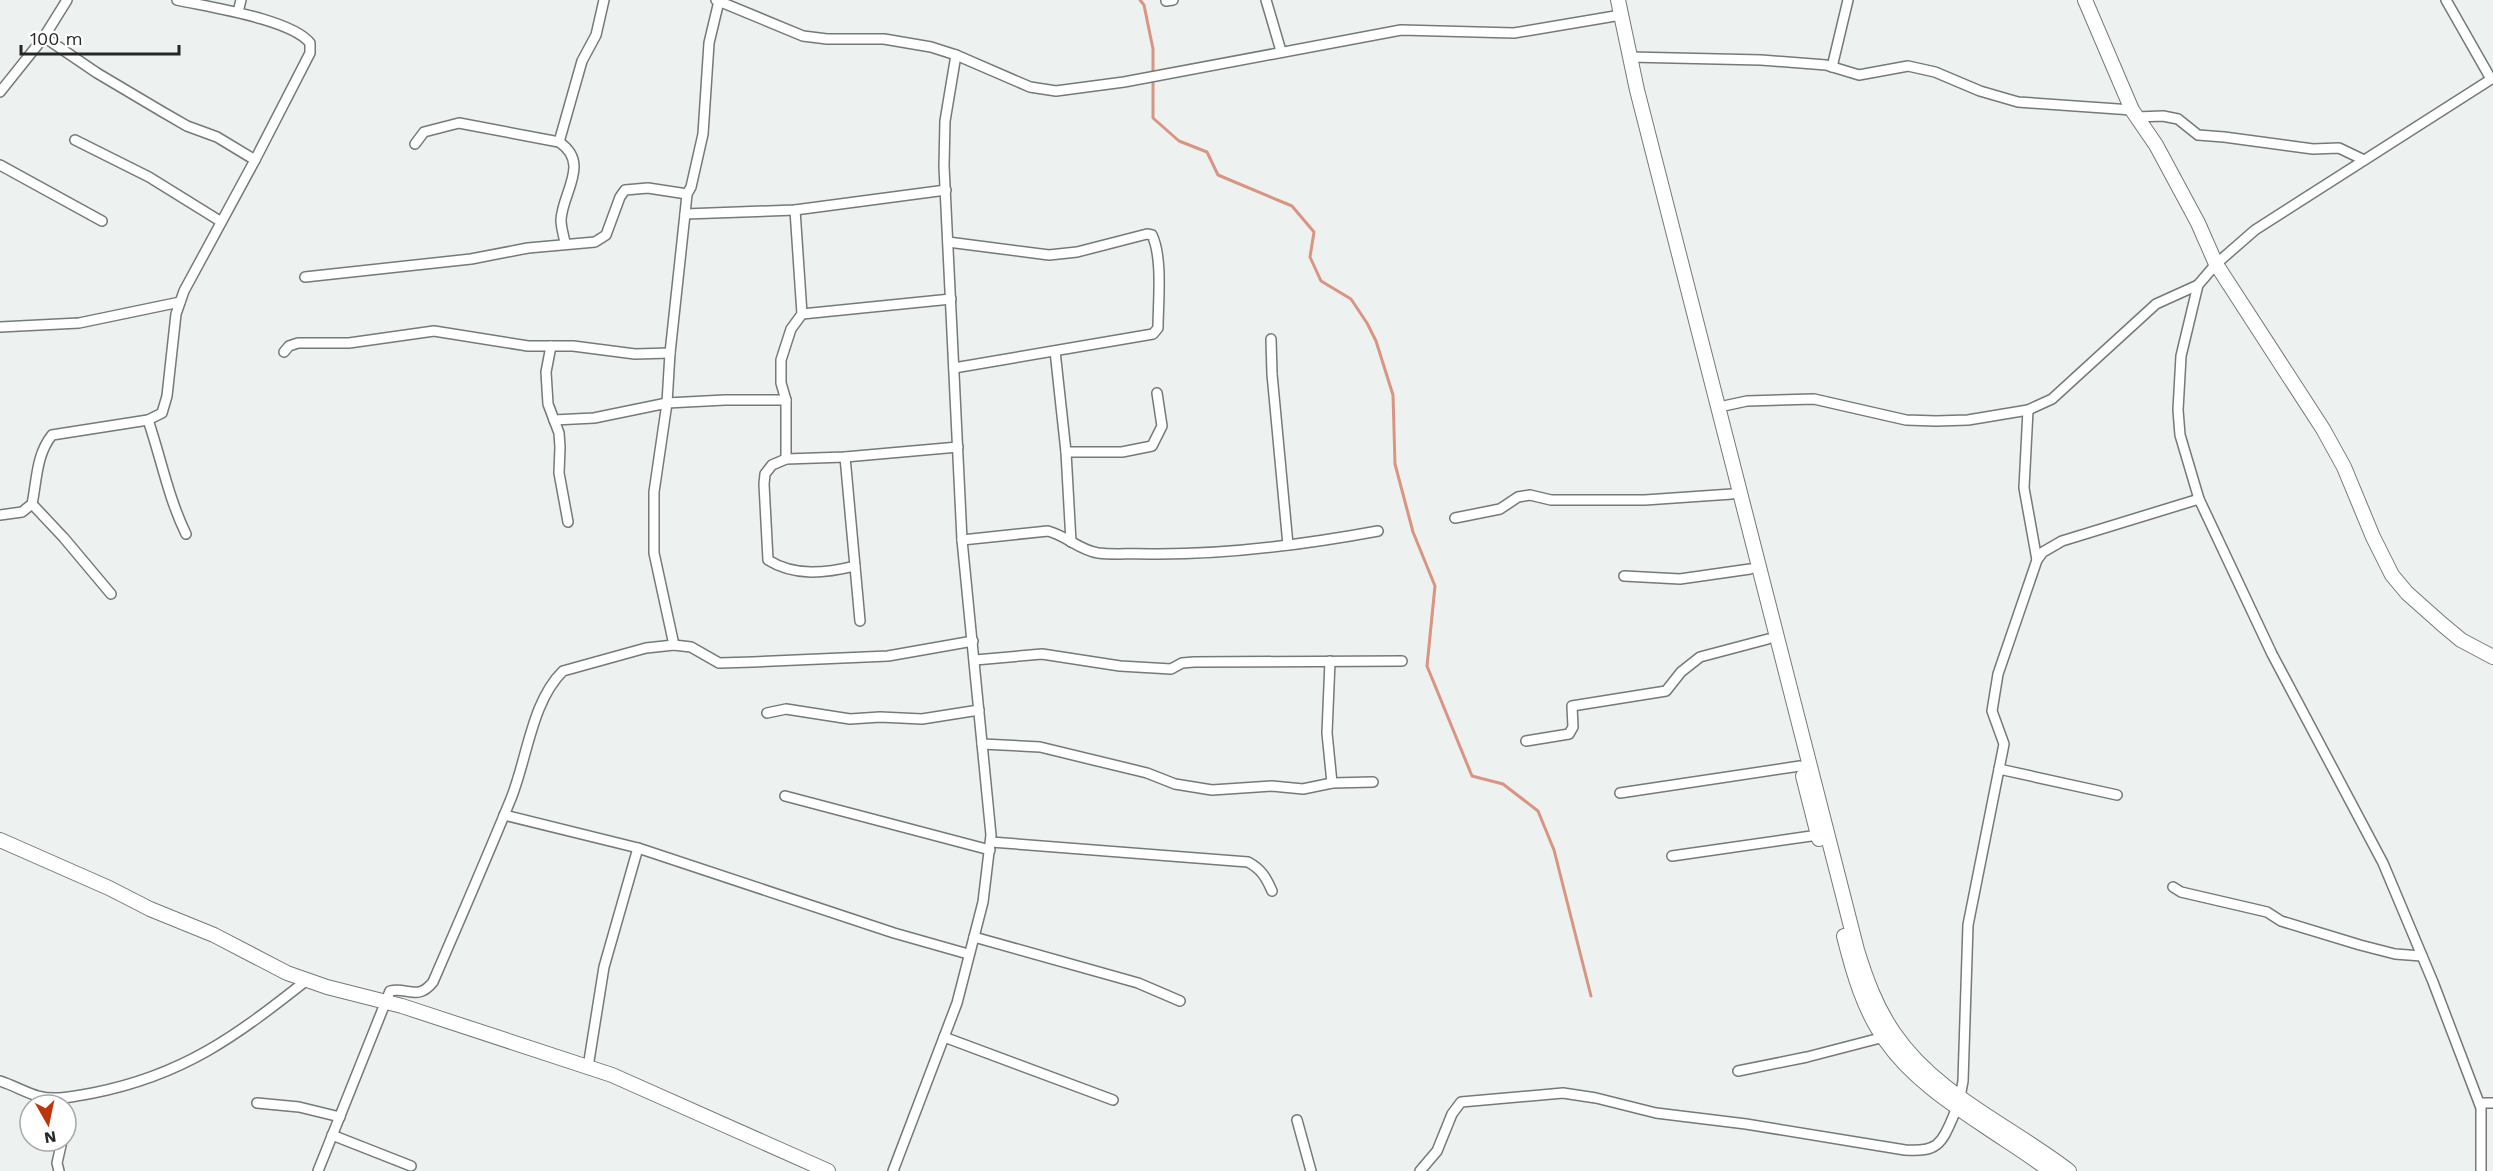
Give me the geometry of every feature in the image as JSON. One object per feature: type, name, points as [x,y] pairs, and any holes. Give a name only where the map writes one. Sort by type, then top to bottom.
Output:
[{"type":"street","points":[[0,92],[44,37],[68,0]]},
{"type":"street","points":[[0,515],[22,512],[32,504],[36,472],[46,443],[52,435],[148,420],[162,413],[166,405],[171,349],[180,302],[220,221],[255,160],[310,53],[310,43],[298,32],[238,12],[177,0]]},
{"type":"street","points":[[238,12],[241,0]]},
{"type":"street","points":[[559,142],[582,61],[596,35],[604,0]]},
{"type":"street","points":[[1266,0],[1281,51]]},
{"type":"street","points":[[1609,0],[1617,16],[1630,57],[1857,950],[1871,993],[1889,1036]]},
{"type":"street","points":[[1618,0],[1617,16],[1638,131],[1856,978],[1889,1036],[1926,1083],[2045,1152],[2069,1171]]},
{"type":"street","points":[[1832,68],[1848,0]]},
{"type":"street","points":[[2085,0],[2135,114],[2156,145],[2193,214],[2216,264],[2323,429],[2344,467],[2379,552],[2392,575],[2407,593],[2443,625],[2493,657]]},
{"type":"street","points":[[1719,407],[1747,401],[1815,399],[1906,420],[1936,421],[1968,420],[2028,410],[2052,399],[2156,304],[2198,285],[2216,264],[2255,230],[2492,78],[2446,0]]},
{"type":"street","points":[[674,645],[654,553],[654,492],[667,403],[669,353],[687,194],[692,187],[703,134],[709,43],[717,1],[804,36],[827,39],[884,39],[931,47],[956,55],[1017,82],[1043,90],[1068,90],[1124,82],[1401,30],[1514,33],[1617,16]]},
{"type":"street","points":[[44,37],[97,73],[161,111],[187,126],[217,137],[255,160]]},
{"type":"street","points":[[893,1171],[957,1003],[983,902],[990,846],[991,814],[962,540],[948,242],[945,121],[956,55]]},
{"type":"street","points":[[1630,57],[1761,60],[1832,68],[1866,75],[1908,66],[1935,72],[1980,91],[2018,102],[2163,116],[2178,119],[2198,135],[2313,149],[2339,148],[2364,160]]},
{"type":"street","points":[[415,144],[424,132],[459,123],[559,142],[568,148],[573,158],[574,170],[561,219],[565,243]]},
{"type":"street","points":[[75,140],[149,177],[220,221]]},
{"type":"street","points":[[0,165],[102,221]]},
{"type":"street","points":[[305,277],[471,260],[528,248],[595,242],[606,235],[620,197],[625,190],[648,188],[687,194]]},
{"type":"street","points":[[685,214],[795,210],[946,190]]},
{"type":"street","points":[[786,459],[786,400],[781,384],[781,360],[791,329],[802,314],[795,210]]},
{"type":"street","points":[[948,242],[1048,255],[1077,252],[1147,234],[1152,235],[1157,263],[1158,328],[1153,334],[954,368]]},
{"type":"street","points":[[2198,285],[2181,356],[2178,410],[2180,435],[2199,499],[2272,654],[2383,863],[2480,1103],[2481,1171]]},
{"type":"street","points":[[802,314],[951,299]]},
{"type":"street","points":[[0,327],[79,322],[180,302]]},
{"type":"street","points":[[284,352],[289,346],[298,343],[350,343],[434,331],[528,346],[573,346],[635,354],[669,353]]},
{"type":"street","points":[[1271,339],[1272,374],[1288,545]]},
{"type":"street","points":[[551,346],[546,372],[548,404],[559,433],[559,473],[568,522]]},
{"type":"street","points":[[1055,351],[1066,452],[1071,542]]},
{"type":"street","points":[[1066,452],[1122,452],[1152,446],[1162,426],[1157,393]]},
{"type":"street","points":[[554,420],[603,417],[667,403],[786,400]]},
{"type":"street","points":[[2028,410],[2024,488],[2037,560]]},
{"type":"street","points":[[148,420],[162,460],[169,494],[186,534]]},
{"type":"street","points":[[855,566],[812,574],[776,565],[768,560],[765,474],[772,465],[786,459],[845,457],[957,447]]},
{"type":"street","points":[[845,457],[860,621]]},
{"type":"street","points":[[1455,518],[1500,509],[1518,497],[1530,495],[1551,500],[1645,500],[1732,495]]},
{"type":"street","points":[[1420,1171],[1437,1151],[1457,1105],[1468,1101],[1563,1093],[1596,1098],[1656,1113],[1917,1150],[1929,1149],[1943,1140],[1959,1103],[1968,925],[2004,744],[1992,711],[1998,674],[2037,560],[2043,552],[2062,541],[2199,499]]},
{"type":"street","points":[[32,504],[111,594]]},
{"type":"street","points":[[962,540],[1048,531],[1062,534],[1083,549],[1100,553],[1200,555],[1288,545],[1378,531]]},
{"type":"street","points":[[1624,576],[1680,579],[1750,569]]},
{"type":"street","points":[[1526,741],[1569,734],[1573,727],[1572,706],[1666,691],[1681,672],[1700,657],[1768,639]]},
{"type":"street","points":[[318,1171],[390,991],[398,989],[418,993],[426,990],[433,982],[504,815],[538,716],[553,680],[563,671],[646,648],[674,645],[691,646],[719,663],[888,656],[973,641]]},
{"type":"street","points":[[975,660],[1042,654],[1120,666],[1171,669],[1182,663],[1194,662],[1402,661]]},
{"type":"street","points":[[1330,661],[1327,733],[1332,783]]},
{"type":"street","points":[[767,713],[798,709],[850,719],[880,717],[922,719],[979,710]]},
{"type":"street","points":[[982,744],[1040,747],[1147,773],[1175,784],[1212,790],[1272,786],[1303,789],[1332,783],[1373,782]]},
{"type":"street","points":[[1620,793],[1800,766]]},
{"type":"street","points":[[1999,769],[2117,795]]},
{"type":"street","points":[[785,796],[990,846],[1248,862],[1258,867],[1266,877],[1272,891]]},
{"type":"street","points":[[504,815],[638,848],[894,933],[968,954]]},
{"type":"street","points":[[1672,856],[1818,835]]},
{"type":"street","points":[[0,840],[214,936],[265,963],[307,980],[385,1001],[588,1067],[657,1094],[828,1171]]},
{"type":"street","points":[[588,1067],[604,967],[638,848]]},
{"type":"street","points":[[2173,887],[2181,892],[2267,912],[2281,921],[2360,945],[2395,954],[2422,956]]},
{"type":"street","points":[[974,937],[1138,983],[1180,1001]]},
{"type":"street","points":[[78,1098],[181,1066],[223,1043],[307,980]]},
{"type":"street","points":[[1738,1071],[1807,1057],[1889,1036]]},
{"type":"street","points":[[944,1037],[1113,1100]]},
{"type":"street","points":[[0,1081],[30,1093]]},
{"type":"street","points":[[257,1103],[299,1107],[340,1117]]},
{"type":"street","points":[[1959,1103],[2050,1171]]},
{"type":"street","points":[[2480,1103],[2493,1104]]},
{"type":"street","points":[[1297,1120],[1311,1171]]},
{"type":"street","points":[[333,1135],[411,1166]]},
{"type":"street","points":[[59,1153],[57,1163],[59,1171]]},
{"type":"waterway","points":[[1140,0],[1144,5],[1153,49],[1153,118],[1179,141],[1207,152],[1218,175],[1292,206],[1314,232],[1310,257],[1321,281],[1351,299],[1376,341],[1393,395],[1395,464],[1413,532],[1435,586],[1427,666],[1472,776],[1503,784],[1538,811],[1554,850],[1591,996]]}]
